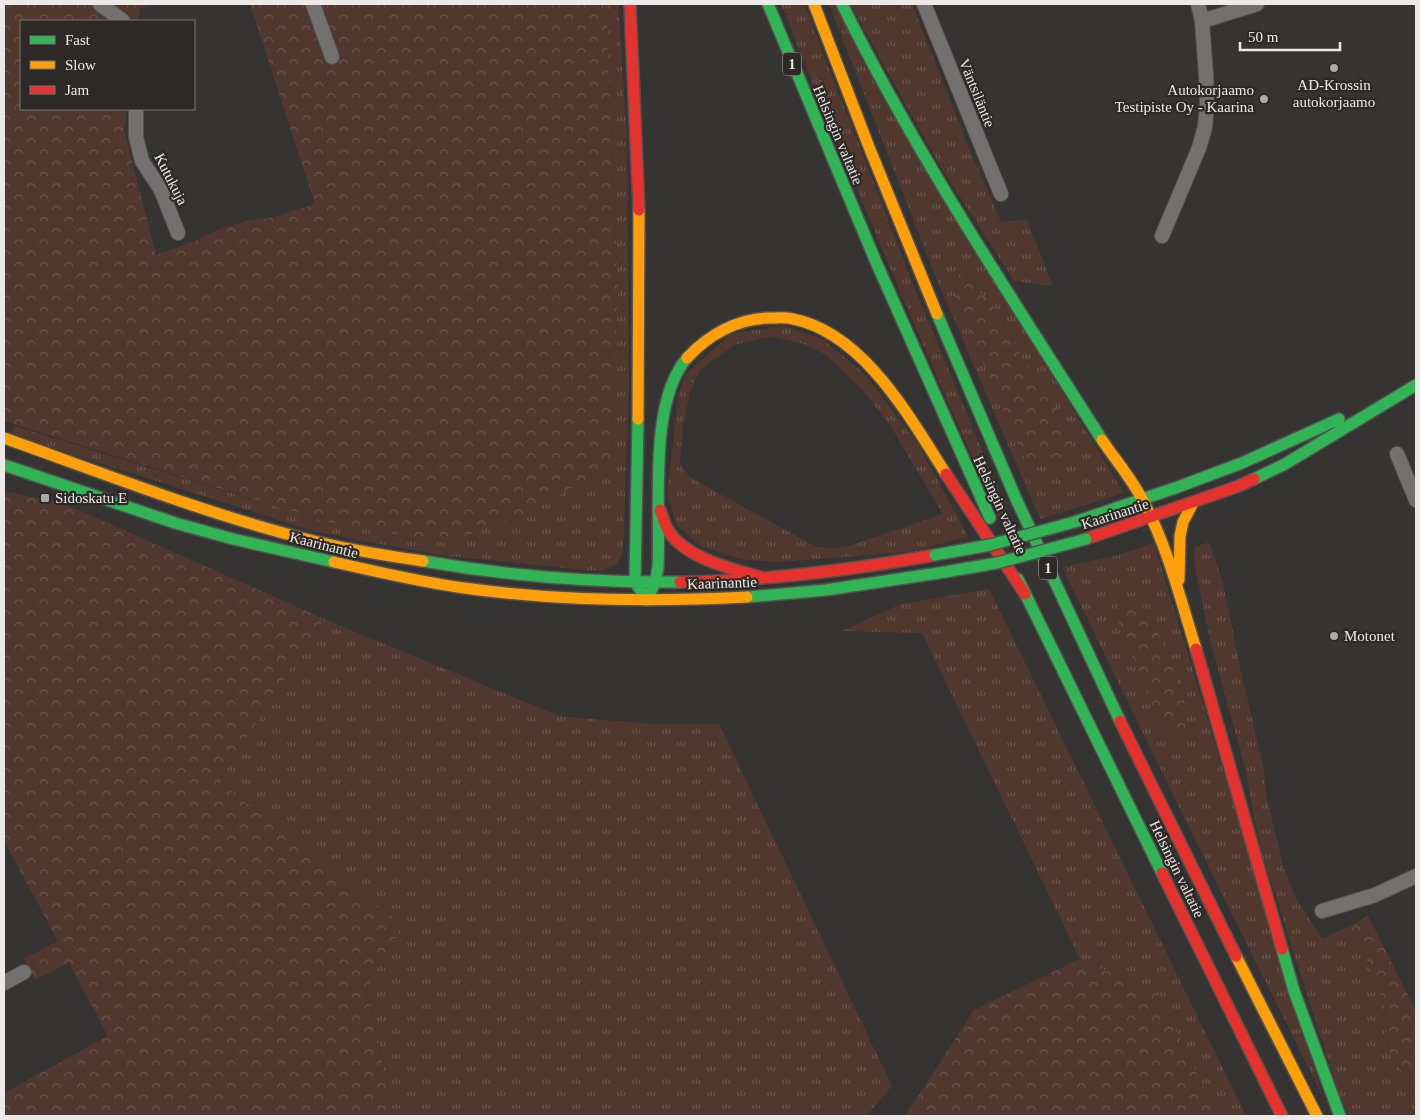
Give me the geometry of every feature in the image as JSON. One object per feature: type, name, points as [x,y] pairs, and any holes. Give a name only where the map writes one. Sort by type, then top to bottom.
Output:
[{"type":"main road","points":[[630,4],[639,185],[635,582],[646,600],[656,582],[660,510],[660,459],[664,413],[669,391],[676,374],[686,359],[708,339],[736,324],[768,317],[787,317],[820,328],[850,347],[893,393],[1025,594]]},
{"type":"main road","name":"Helsingin valtatie","points":[[768,4],[816,123],[955,443],[1025,594],[1282,1116]]},
{"type":"main road","name":"Helsingin valtatie","points":[[814,4],[911,253],[985,427],[1046,562],[1135,751],[1317,1116]]},
{"type":"main road","points":[[842,4],[864,50],[923,154],[1112,456],[1142,499],[1158,534],[1166,562],[1179,593],[1294,991],[1340,1116]]},
{"type":"main road","name":"Kaarinantie","points":[[4,438],[172,498],[304,538],[369,553],[550,579],[635,582],[721,580],[827,572],[887,564],[990,545],[1078,521],[1242,463],[1416,384]]},
{"type":"main road","name":"Kaarinantie","points":[[4,465],[164,519],[233,539],[367,570],[464,588],[551,596],[646,600],[745,598],[818,592],[892,582],[997,563],[1086,539],[1236,487],[1285,464],[1416,384]]},
{"type":"main road","points":[[1179,593],[1180,536],[1193,503]]},
{"type":"main road","points":[[660,510],[669,532],[694,553],[725,566],[760,577]]},
{"type":"street","points":[[100,4],[122,20]]},
{"type":"street","points":[[313,4],[332,56]]},
{"type":"street","points":[[1162,236],[1199,148],[1205,127],[1206,75],[1202,21],[1198,4]]},
{"type":"street","points":[[1202,21],[1257,4]]},
{"type":"street","name":"Väntsiläntie","points":[[928,5],[1001,194]]},
{"type":"street","name":"Kutukuja","points":[[136,110],[136,138],[142,161],[160,190],[178,233]]},
{"type":"street","points":[[1397,454],[1416,500]]},
{"type":"street","points":[[1322,911],[1375,895],[1416,876]]},
{"type":"street","points":[[4,983],[24,972]]},
{"type":"green space","points":[[4,4],[155,4],[140,8],[138,20],[20,20],[20,110],[127,110],[124,130],[156,255],[193,242],[217,230],[246,221],[275,217],[315,204],[250,4],[606,4],[618,289],[611,454],[598,472],[535,510],[446,543],[323,521],[4,421]]},
{"type":"green space","points":[[606,4],[618,4],[627,138],[629,384],[623,552],[618,563],[602,571],[584,570],[439,555],[317,532],[12,435],[14,426],[323,521],[611,454],[618,289]]},
{"type":"green space","points":[[781,4],[804,4],[912,282],[1013,525],[1003,527],[862,201]]},
{"type":"green space","points":[[829,4],[834,4],[1044,362],[1124,493],[1040,519],[937,280]],"holes":[[[966,274],[976,290],[988,298],[1026,364],[1060,414],[1006,416]]]},
{"type":"green space","points":[[850,4],[912,4],[972,156],[1001,222],[1027,220],[1053,286],[1014,281],[939,164]]},
{"type":"green space","points":[[959,274],[966,274],[976,290],[988,298],[1026,364],[1060,414],[1074,450],[1073,457],[1063,462],[1036,465],[1025,460],[957,304],[954,286]]},
{"type":"green space","points":[[784,326],[822,339],[866,375],[919,446],[968,536],[916,551],[779,562],[746,560],[702,547],[677,525],[667,493],[679,392],[686,374],[732,333]],"holes":[[[771,336],[804,344],[826,355],[863,390],[891,427],[943,514],[849,546],[836,548],[816,547],[691,478],[682,468],[680,462],[683,425],[690,391],[699,371],[734,345]]]},
{"type":"green space","points":[[4,491],[67,505],[324,619],[218,782],[403,925],[366,986],[394,1116],[4,1116],[4,1093],[108,1036],[69,963],[35,980],[24,959],[58,941],[4,840]]},
{"type":"green space","points":[[1209,542],[1223,583],[1264,770],[1266,794],[1283,866],[1297,900],[1322,939],[1348,927],[1368,962],[1384,1003],[1388,1050],[1416,1092],[1416,1116],[1349,1116],[1340,1097],[1261,851],[1244,764],[1210,640],[1196,571],[1194,548]]},
{"type":"green space","points":[[1154,543],[1322,1095],[1062,567],[1119,555]]},
{"type":"green space","points":[[989,589],[1246,1116],[1217,1116],[1158,994],[1080,959],[922,633],[842,631],[901,604]]},
{"type":"green space","points":[[1127,602],[1139,603],[1152,617],[1183,696],[1187,714],[1185,730],[1178,734],[1167,732],[1160,725],[1116,617],[1119,605]]},
{"type":"green space","points":[[324,619],[559,716],[650,724],[719,724],[892,1086],[866,1116],[394,1116],[366,986],[402,925],[218,782]]},
{"type":"green space","points":[[1368,916],[1416,1011],[1416,1092],[1388,1050],[1384,1003],[1368,962],[1348,927]]},
{"type":"green space","points":[[1080,959],[1158,994],[1217,1116],[905,1116],[974,1010]]},
{"type":"traffic: fast","points":[[768,4],[876,262],[990,518]]},
{"type":"traffic: fast","points":[[842,4],[871,61],[933,171],[1102,440]]},
{"type":"traffic: fast","points":[[937,314],[1017,501],[1120,721]]},
{"type":"traffic: fast","points":[[638,419],[635,582],[647,600],[655,583],[658,567],[658,487],[661,429],[666,401],[675,378],[687,358]]},
{"type":"traffic: fast","points":[[1254,479],[1285,464],[1416,385]]},
{"type":"traffic: fast","points":[[1078,521],[1242,463],[1339,419]]},
{"type":"traffic: fast","points":[[4,465],[175,523],[233,539],[334,562]]},
{"type":"traffic: fast","points":[[935,555],[990,545],[1078,521]]},
{"type":"traffic: fast","points":[[945,572],[997,563],[1086,539]]},
{"type":"traffic: fast","points":[[423,561],[487,571],[583,580],[680,582]]},
{"type":"traffic: fast","points":[[747,597],[826,590],[945,572]]},
{"type":"traffic: fast","points":[[1018,579],[1162,873]]},
{"type":"traffic: fast","points":[[1282,949],[1294,991],[1340,1116]]},
{"type":"traffic: slow","points":[[814,4],[869,147],[937,314]]},
{"type":"traffic: slow","points":[[638,419],[639,210]]},
{"type":"traffic: slow","points":[[687,358],[714,335],[746,321],[787,318],[818,327],[842,341],[863,359],[883,381],[917,428],[946,474]]},
{"type":"traffic: slow","points":[[4,438],[160,494],[278,532],[370,553],[423,561]]},
{"type":"traffic: slow","points":[[1102,440],[1132,482],[1150,515],[1172,571],[1196,649]]},
{"type":"traffic: slow","points":[[1179,580],[1180,536],[1183,522],[1193,503]]},
{"type":"traffic: slow","points":[[334,562],[448,586],[534,596],[641,600],[747,597]]},
{"type":"traffic: slow","points":[[1236,956],[1317,1116]]},
{"type":"traffic: jam","points":[[630,4],[639,210]]},
{"type":"traffic: jam","points":[[946,474],[1025,594]]},
{"type":"traffic: jam","points":[[1086,539],[1254,479]]},
{"type":"traffic: jam","points":[[660,510],[669,532],[687,549],[698,556],[723,566],[760,577]]},
{"type":"traffic: jam","points":[[680,582],[808,574],[935,555]]},
{"type":"traffic: jam","points":[[1196,649],[1282,949]]},
{"type":"traffic: jam","points":[[1120,721],[1236,956]]},
{"type":"traffic: jam","points":[[1162,873],[1282,1116]]},
{"type":"place","name":"AD-Krossin autokorjaamo","points":[[1334,68]]},
{"type":"place","name":"Autokorjaamo Testipiste Oy - Kaarina","points":[[1264,99]]},
{"type":"place","name":"Sidoskatu E","points":[[45,498]]},
{"type":"place","name":"Motonet","points":[[1334,636]]}]
